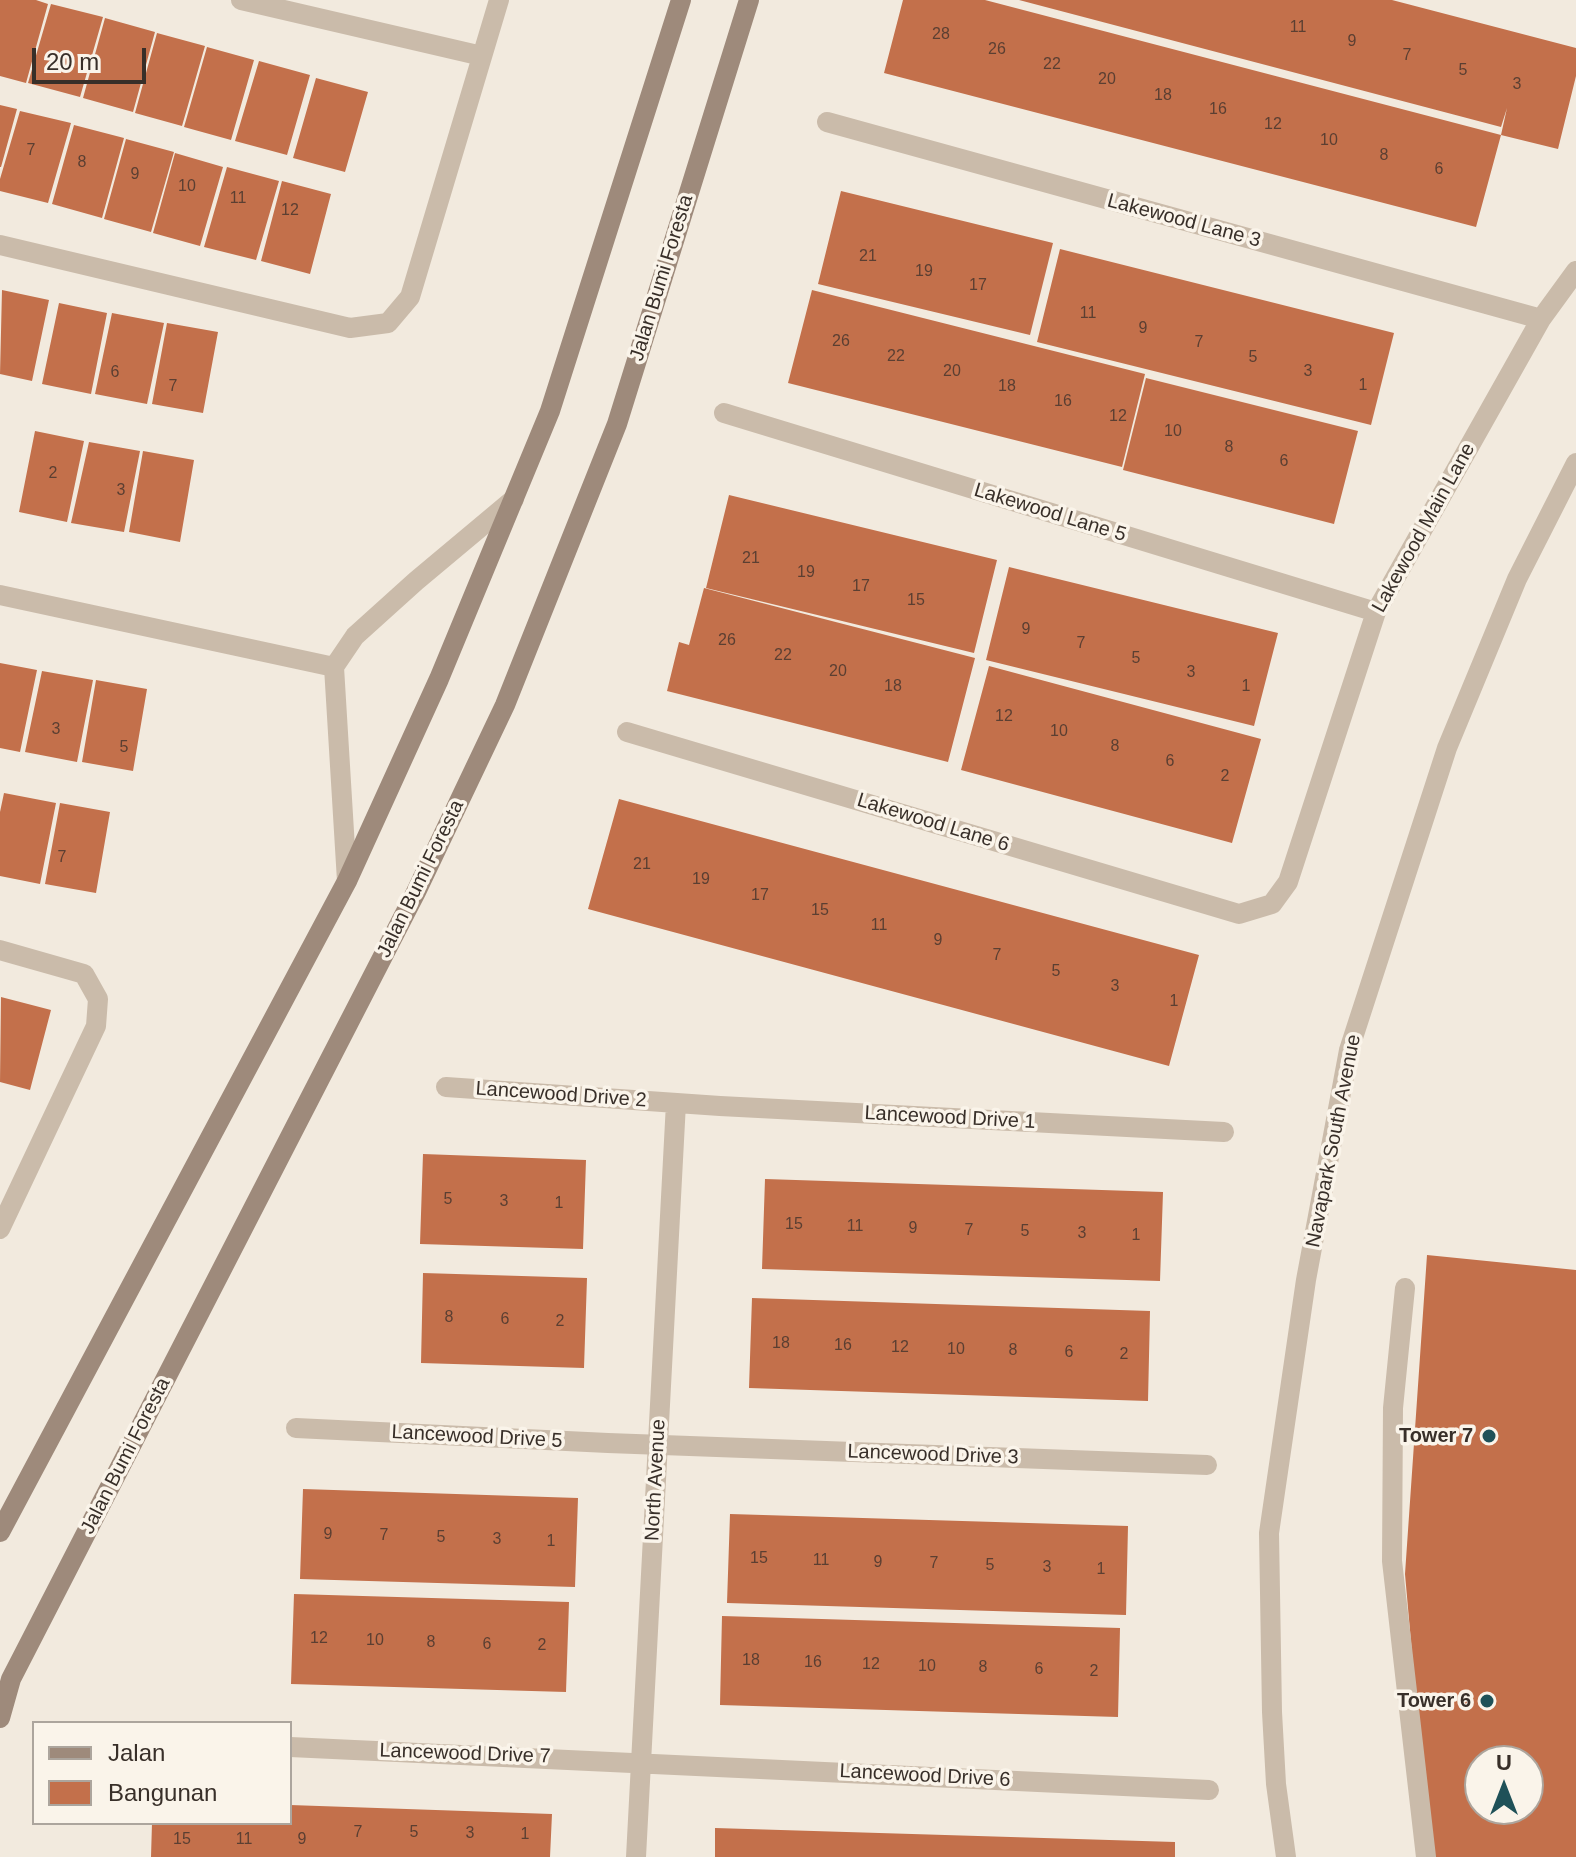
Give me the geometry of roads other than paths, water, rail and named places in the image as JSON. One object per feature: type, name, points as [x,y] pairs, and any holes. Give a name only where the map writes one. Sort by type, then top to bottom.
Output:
[{"type":"main road","points":[[0,1532],[347,881],[439,679],[550,411],[681,0]]},
{"type":"main road","name":"Jalan Bumi Foresta","points":[[0,1718],[6,1677],[416,892],[505,705],[617,424],[749,0]]},
{"type":"street","points":[[241,0],[482,56]]},
{"type":"street","points":[[0,245],[350,328],[388,323],[410,297],[499,0]]},
{"type":"street","name":"Lakewood Lane 3","points":[[827,122],[1541,319]]},
{"type":"street","name":"Lakewood Main Lane","points":[[1239,914],[1272,904],[1288,882],[1376,612],[1541,319],[1576,271]]},
{"type":"street","name":"Lakewood Lane 5","points":[[724,413],[1376,612]]},
{"type":"street","name":"Navapark South Avenue","points":[[1286,1857],[1276,1784],[1272,1712],[1269,1533],[1306,1280],[1349,1050],[1447,748],[1517,579],[1576,463]]},
{"type":"street","points":[[347,881],[334,667],[355,636],[514,499]]},
{"type":"street","points":[[0,595],[334,667]]},
{"type":"street","name":"Lakewood Lane 6","points":[[627,732],[1239,914]]},
{"type":"street","points":[[0,950],[84,974],[98,999],[96,1026],[0,1228]]},
{"type":"street","name":"Lancewood Drive 2","points":[[446,1087],[676,1103]]},
{"type":"street","name":"Lancewood Drive 1","points":[[676,1103],[1224,1132]]},
{"type":"street","name":"North Avenue","points":[[636,1857],[676,1103]]},
{"type":"street","points":[[1405,1288],[1393,1408],[1392,1561],[1426,1857]]},
{"type":"street","name":"Lancewood Drive 5","points":[[296,1428],[658,1445]]},
{"type":"street","name":"Lancewood Drive 3","points":[[658,1445],[1207,1465]]},
{"type":"street","name":"Lancewood Drive 7","points":[[292,1747],[641,1762]]},
{"type":"street","name":"Lancewood Drive 6","points":[[641,1762],[1209,1790]]},
{"type":"place","name":"Tower 7","points":[[1489,1436]]},
{"type":"place","name":"Tower 6","points":[[1487,1701]]}]
